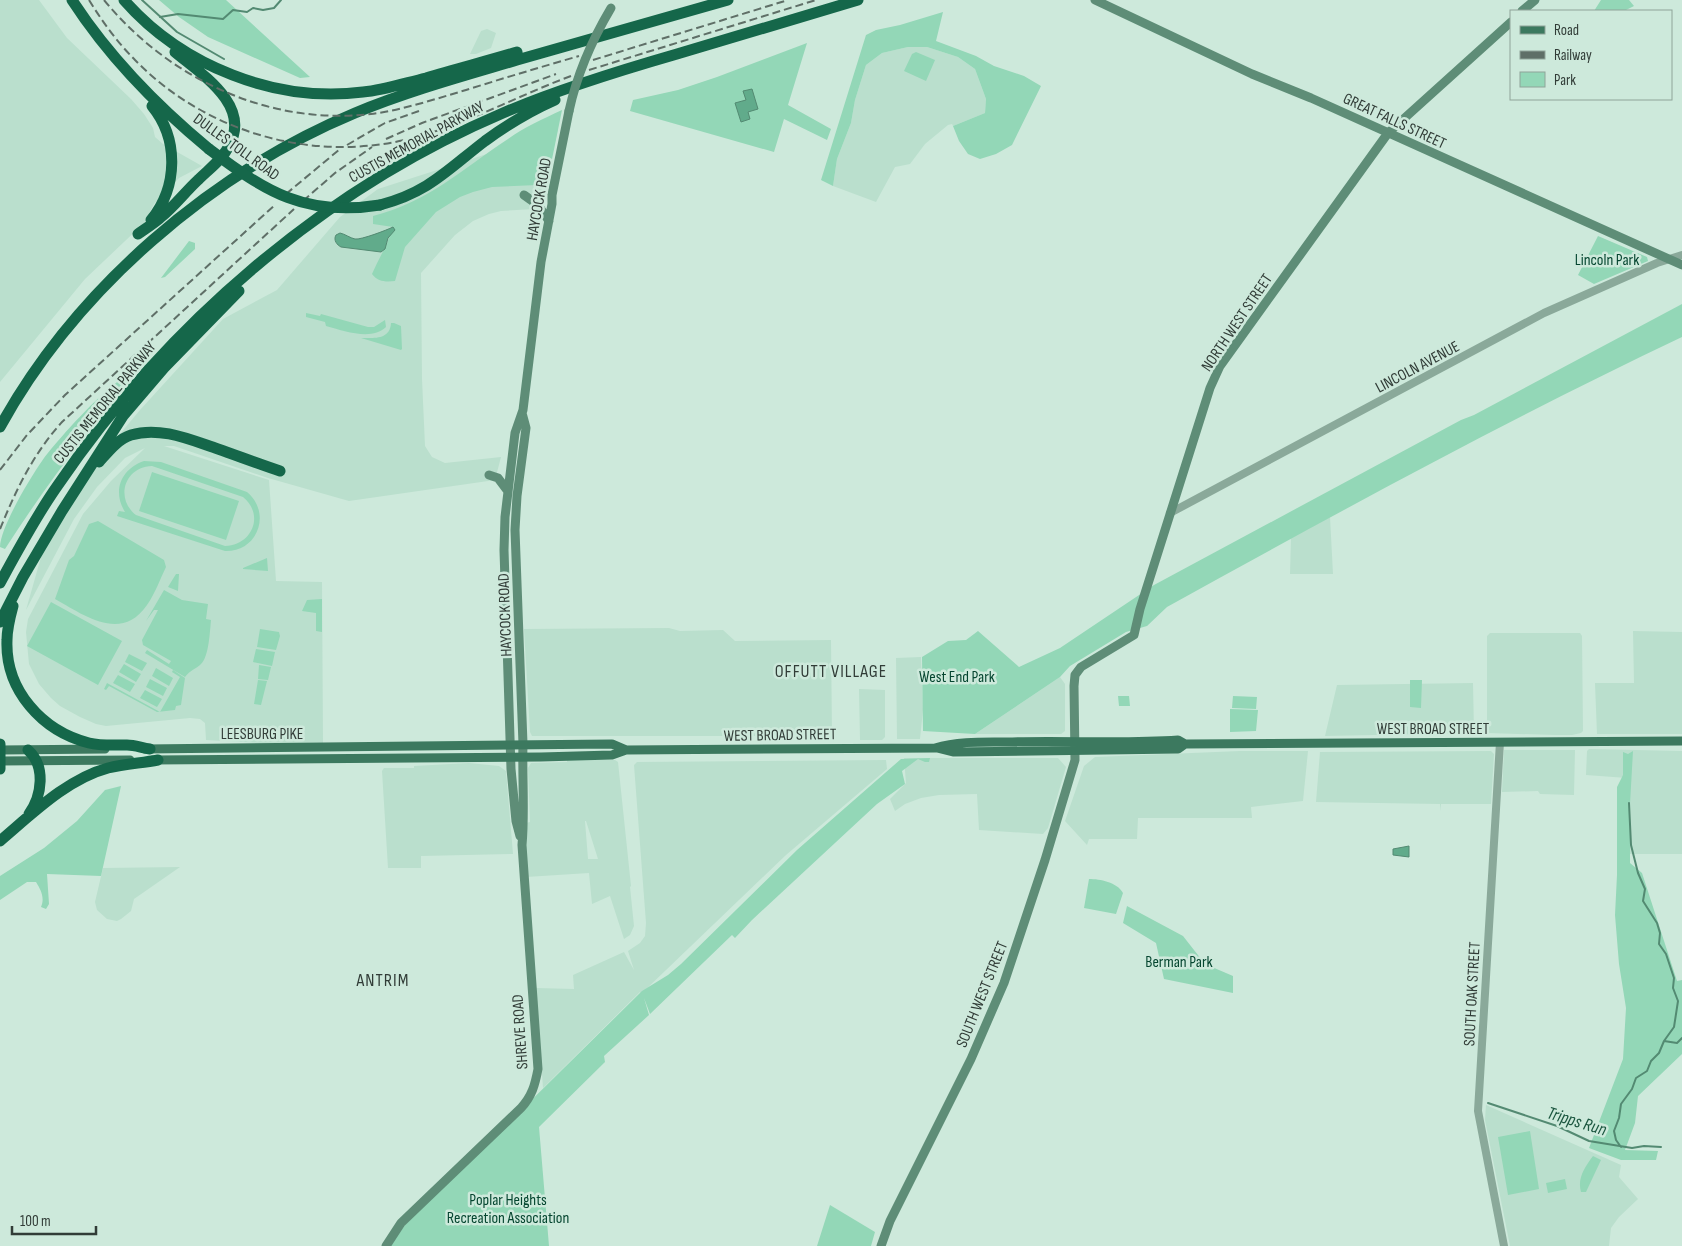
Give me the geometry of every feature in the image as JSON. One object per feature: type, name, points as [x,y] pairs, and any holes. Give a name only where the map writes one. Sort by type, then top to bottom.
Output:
[{"type":"highway","name":"DULLES TOLL ROAD","points":[[72,0],[92,29],[126,70],[161,107],[209,149],[258,184],[291,200],[329,208],[380,205],[408,196],[436,181],[489,138],[536,109],[567,94],[631,73],[668,56]]},
{"type":"highway","points":[[125,1],[166,39],[194,57],[228,73],[282,90],[332,94],[384,89],[704,0]]},
{"type":"highway","name":"CUSTIS MEMORIAL PARKWAY","points":[[0,426],[37,368],[107,284],[153,239],[213,192],[271,154],[329,124],[381,102],[428,86],[728,0]]},
{"type":"highway","name":"CUSTIS MEMORIAL PARKWAY","points":[[0,583],[30,529],[66,472],[109,415],[169,348],[224,295],[286,242],[329,210],[402,164],[487,120],[560,90],[630,67],[858,0]]},
{"type":"highway","points":[[125,1],[151,32],[217,88],[230,107],[234,121],[232,142],[223,156],[160,218],[138,234],[156,214],[163,201],[169,184],[172,161],[169,138],[164,122],[152,105],[138,91],[126,70]]},
{"type":"highway","points":[[0,622],[70,498],[119,423],[153,380],[262,268],[329,210]]},
{"type":"highway","points":[[70,498],[100,461],[119,442],[131,435],[145,432],[174,435],[280,471]]},
{"type":"highway","points":[[32,565],[15,602],[7,639],[11,670],[25,700],[46,723],[72,738],[94,744],[130,745],[150,749]]},
{"type":"highway","points":[[0,744],[0,769]]},
{"type":"highway","points":[[21,823],[31,811],[37,795],[40,776],[37,760],[28,750]]},
{"type":"highway","points":[[0,841],[59,794],[80,780],[108,768],[158,760]]},
{"type":"main road","name":"GREAT FALLS STREET","points":[[1096,0],[1252,74],[1311,98],[1682,265]]},
{"type":"main road","points":[[1523,10],[1535,0]]},
{"type":"main road","name":"HAYCOCK ROAD","points":[[511,744],[504,544],[507,490],[515,433],[522,413],[537,294],[557,168],[569,111],[585,59],[613,4]]},
{"type":"main road","name":"NORTH WEST STREET","points":[[1075,746],[1075,675],[1081,667],[1134,635],[1140,609],[1170,514],[1210,388],[1218,369],[1388,133],[1510,23]]},
{"type":"main road","points":[[524,195],[538,205],[549,220]]},
{"type":"main road","name":"HAYCOCK ROAD","points":[[522,413],[526,428],[517,496],[515,530],[523,757]]},
{"type":"main road","points":[[489,475],[502,481],[507,490]]},
{"type":"main road","name":"WEST BROAD STREET","points":[[523,757],[612,755],[626,750],[935,748],[952,743],[1075,746],[1178,740],[1185,744],[1682,740]]},
{"type":"main road","name":"SHREVE ROAD","points":[[386,1246],[401,1223],[529,1100],[535,1087],[538,1069],[522,846],[516,816],[511,744]]},
{"type":"main road","name":"LEESBURG PIKE","points":[[0,750],[524,744]]},
{"type":"main road","name":"WEST BROAD STREET","points":[[524,744],[612,744],[626,750]]},
{"type":"main road","name":"SOUTH WEST STREET","points":[[881,1246],[890,1221],[952,1098],[1001,991],[1045,860],[1073,768],[1075,746]]},
{"type":"main road","name":"LEESBURG PIKE","points":[[0,761],[523,757]]},
{"type":"main road","name":"SHREVE ROAD","points":[[522,846],[524,823],[523,757]]},
{"type":"street","name":"LINCOLN AVENUE","points":[[1170,514],[1534,318],[1667,259],[1682,255]]},
{"type":"street","name":"SOUTH OAK STREET","points":[[1500,742],[1479,1100],[1481,1131],[1504,1246]]},
{"type":"shaded area","points":[[0,0],[39,0],[67,38],[131,99],[144,114],[153,128],[155,137],[163,144],[202,166],[179,178],[154,204],[144,223],[85,279],[0,382]]},
{"type":"shaded area","points":[[487,29],[496,33],[491,48],[476,54],[470,54],[481,31]]},
{"type":"shaded area","points":[[908,47],[927,47],[958,57],[975,69],[986,99],[985,113],[953,126],[952,124],[948,125],[925,144],[910,164],[895,167],[876,202],[833,186],[837,159],[851,123],[855,100],[866,65],[882,53]]},
{"type":"shaded area","points":[[752,89],[758,109],[748,112],[750,119],[741,122],[735,103],[746,100],[743,91]]},
{"type":"shaded area","points":[[537,127],[558,129],[548,174],[534,209],[501,211],[473,221],[455,235],[421,273],[425,446],[432,457],[445,463],[501,457],[495,480],[349,501],[268,478],[174,446],[164,446],[269,480],[276,581],[322,582],[323,743],[280,744],[206,740],[205,723],[200,719],[190,718],[106,726],[96,724],[60,706],[39,684],[29,664],[26,632],[28,619],[83,514],[111,481],[145,448],[125,458],[97,487],[74,519],[26,610],[49,529],[79,483],[140,410],[223,319],[277,290],[340,217],[378,189],[490,153]]},
{"type":"shaded area","points":[[393,227],[395,230],[388,238],[385,249],[381,252],[341,247],[335,240],[336,235],[340,233],[358,239]]},
{"type":"shaded area","points":[[1330,517],[1333,574],[1290,574],[1291,538]]},
{"type":"shaded area","points":[[669,628],[680,631],[723,630],[735,641],[831,640],[832,736],[532,736],[530,732],[524,629]]},
{"type":"shaded area","points":[[1633,631],[1682,632],[1682,734],[1597,734],[1595,683],[1634,683]]},
{"type":"shaded area","points":[[1490,633],[1580,633],[1582,636],[1583,731],[1581,733],[1556,735],[1487,733],[1487,636]]},
{"type":"shaded area","points":[[921,657],[923,710],[920,739],[897,739],[896,658]]},
{"type":"shaded area","points":[[1060,677],[1065,684],[1065,731],[1061,734],[975,734]]},
{"type":"shaded area","points":[[1473,683],[1474,733],[1325,736],[1337,685]]},
{"type":"shaded area","points":[[859,689],[885,690],[885,737],[882,740],[860,740]]},
{"type":"shaded area","points":[[1589,749],[1682,751],[1682,854],[1626,854],[1627,778],[1586,775],[1587,751]]},
{"type":"shaded area","points":[[1504,750],[1575,750],[1574,795],[1540,794],[1538,791],[1502,792]]},
{"type":"shaded area","points":[[1240,751],[1308,751],[1303,801],[1251,807],[1252,818],[1138,818],[1137,839],[1089,839],[1087,845],[1065,821],[1084,766],[1095,757]]},
{"type":"shaded area","points":[[1491,751],[1494,754],[1491,804],[1441,804],[1440,811],[1440,804],[1316,802],[1320,752]]},
{"type":"shaded area","points":[[904,758],[1058,758],[1066,767],[1048,828],[1043,834],[979,830],[977,794],[939,795],[921,798],[905,804],[895,811],[890,799],[906,783]]},
{"type":"shaded area","points":[[567,760],[615,760],[618,762],[634,926],[630,935],[624,939],[610,896],[592,904],[589,873],[526,877],[526,823],[530,822],[528,768],[531,763],[567,762]],"holes":[[[586,821],[598,859],[588,859]]]},
{"type":"shaded area","points":[[886,760],[887,769],[786,855],[641,994],[640,992],[543,1088],[536,988],[574,989],[573,975],[624,952],[634,970],[628,951],[640,943],[645,936],[646,923],[634,765],[637,762]]},
{"type":"shaded area","points":[[469,763],[499,766],[506,771],[513,854],[421,856],[421,868],[388,868],[382,771],[384,768],[414,768],[414,766]]},
{"type":"shaded area","points":[[1409,846],[1409,857],[1393,855],[1393,849]]},
{"type":"shaded area","points":[[180,867],[134,899],[131,911],[121,919],[117,921],[107,919],[97,910],[95,902],[103,868]]},
{"type":"shaded area","points":[[1486,1105],[1621,1165],[1619,1177],[1638,1199],[1619,1217],[1611,1228],[1609,1246],[1510,1246],[1485,1120]]},
{"type":"green space","points":[[159,0],[226,0],[310,77],[300,78],[208,37],[179,17]]},
{"type":"green space","points":[[1601,0],[1629,0],[1634,6],[1626,10],[1595,10]]},
{"type":"green space","points":[[943,12],[936,41],[976,56],[994,66],[1024,76],[1041,86],[1012,145],[996,154],[980,159],[968,154],[959,141],[953,126],[985,113],[986,99],[975,69],[958,57],[927,47],[908,47],[882,53],[866,65],[855,100],[851,123],[837,159],[833,186],[821,180],[866,35],[876,30]]},
{"type":"green space","points":[[807,43],[788,105],[831,129],[827,140],[784,119],[774,152],[630,111],[633,100],[678,90]]},
{"type":"green space","points":[[916,52],[935,60],[926,81],[904,71],[912,54]]},
{"type":"green space","points":[[562,110],[549,174],[545,182],[537,185],[492,187],[460,197],[436,212],[405,247],[395,281],[382,281],[372,274],[393,227],[373,224],[373,216],[412,202],[444,184],[534,123]]},
{"type":"green space","name":"Lincoln Park","points":[[1598,236],[1647,257],[1648,261],[1594,284],[1578,275]]},
{"type":"green space","points":[[189,241],[195,243],[195,249],[165,277],[161,278]]},
{"type":"green space","name":"West End Park","points":[[1682,304],[1682,337],[1487,434],[1167,607],[1147,626],[1126,632],[1070,666],[1060,677],[975,734],[923,731],[922,657],[948,641],[966,640],[978,631],[1019,667],[1060,648],[1154,585]]},
{"type":"green space","points":[[306,313],[320,316],[321,314],[368,327],[374,327],[385,320],[386,327],[373,333],[358,334],[326,326],[325,322],[306,317]]},
{"type":"green space","points":[[391,323],[401,326],[401,350],[361,338],[376,338],[388,333]]},
{"type":"green space","points":[[138,370],[68,458],[5,549],[0,547],[5,528],[16,503],[49,451],[101,395],[128,374]]},
{"type":"green space","points":[[144,461],[161,462],[247,492],[255,501],[259,510],[258,530],[246,545],[236,550],[225,551],[117,516],[119,511],[125,512],[119,496],[121,482],[124,475]],"holes":[[[152,466],[243,497],[250,504],[253,512],[252,528],[242,540],[225,546],[136,515],[126,501],[124,493],[129,478],[135,472]]]},
{"type":"green space","points":[[152,472],[239,501],[226,540],[139,511]]},
{"type":"green space","points":[[98,521],[164,560],[166,567],[147,605],[137,616],[126,622],[114,624],[102,622],[90,618],[55,599],[69,560],[74,556],[89,524]]},
{"type":"green space","points":[[267,558],[268,571],[243,569],[243,568]]},
{"type":"green space","points":[[176,574],[179,574],[178,591],[168,587]]},
{"type":"green space","points":[[164,590],[182,600],[208,604],[206,619],[211,620],[206,656],[201,664],[185,677],[145,653],[147,650],[169,664],[171,661],[143,645],[142,640],[158,610],[154,610],[146,621]]},
{"type":"green space","points":[[322,599],[322,632],[316,631],[316,613],[302,611],[307,600]]},
{"type":"green space","points":[[51,602],[122,641],[98,685],[27,646]]},
{"type":"green space","points":[[260,629],[279,632],[280,636],[276,650],[257,647]]},
{"type":"green space","points":[[256,649],[275,652],[272,666],[253,662]]},
{"type":"green space","points":[[129,654],[147,663],[142,671],[125,662]]},
{"type":"green space","points":[[124,664],[141,674],[136,682],[119,672]]},
{"type":"green space","points":[[259,665],[271,667],[268,680],[258,679]]},
{"type":"green space","points":[[156,668],[173,678],[169,686],[152,676]]},
{"type":"green space","points":[[173,670],[185,678],[181,705],[176,706],[175,710],[160,712],[180,677],[172,672]]},
{"type":"green space","points":[[118,675],[135,684],[130,692],[113,683]]},
{"type":"green space","points":[[150,679],[167,688],[163,696],[146,687]]},
{"type":"green space","points":[[258,680],[267,681],[261,705],[254,704]]},
{"type":"green space","points":[[1410,680],[1422,680],[1421,708],[1410,707]]},
{"type":"green space","points":[[107,683],[159,712],[109,686],[106,690],[104,689]]},
{"type":"green space","points":[[145,690],[162,699],[157,707],[140,698]]},
{"type":"green space","points":[[1118,696],[1129,696],[1130,706],[1119,706]]},
{"type":"green space","points":[[1233,696],[1257,697],[1256,709],[1232,708]]},
{"type":"green space","points":[[1230,709],[1258,710],[1256,731],[1230,732]]},
{"type":"green space","points":[[1633,751],[1630,804],[1630,863],[1642,873],[1677,981],[1682,980],[1682,1054],[1638,1096],[1635,1123],[1625,1150],[1658,1151],[1656,1160],[1621,1160],[1589,1148],[1623,1059],[1626,1008],[1619,964],[1615,915],[1617,787],[1623,775],[1623,752],[1628,754]]},
{"type":"green space","name":"Poplar Heights Recreation Association","points":[[930,758],[929,762],[918,759],[902,771],[905,784],[877,804],[735,938],[732,935],[650,1014],[644,998],[649,1015],[604,1056],[605,1062],[539,1127],[549,1246],[390,1246],[405,1225],[642,991],[668,975],[681,964],[797,850],[901,759]]},
{"type":"green space","points":[[121,786],[101,876],[47,874],[49,904],[46,909],[41,907],[42,894],[36,882],[27,882],[0,900],[0,876],[44,848],[77,821],[105,790]]},
{"type":"green space","name":"Berman Park","points":[[1089,879],[1108,882],[1120,889],[1123,893],[1116,914],[1084,908]]},
{"type":"green space","name":"Berman Park","points":[[1127,906],[1183,936],[1205,964],[1233,976],[1233,993],[1164,979],[1156,943],[1123,923]]},
{"type":"green space","points":[[1530,1131],[1539,1189],[1508,1195],[1498,1137]]},
{"type":"green space","points":[[1593,1156],[1601,1160],[1586,1192],[1581,1192],[1581,1177]]},
{"type":"green space","points":[[1565,1179],[1567,1189],[1548,1193],[1546,1183]]},
{"type":"green space","points":[[830,1205],[875,1232],[871,1246],[817,1246]]},
{"type":"waterway","points":[[142,0],[177,32],[224,59]]},
{"type":"waterway","points":[[160,17],[178,14],[223,19],[233,10],[247,12],[253,8],[263,10],[274,8],[281,0]]},
{"type":"waterway","points":[[1621,1147],[1616,1140],[1614,1131],[1619,1118],[1621,1104],[1632,1089],[1636,1078],[1647,1071],[1651,1061],[1659,1053],[1664,1041],[1674,1027],[1678,1001],[1673,988],[1674,978],[1666,954],[1659,944],[1660,933],[1657,923],[1643,901],[1645,889],[1638,873],[1631,845],[1629,803]]},
{"type":"waterway","points":[[1664,1041],[1677,1043],[1682,1038]]},
{"type":"waterway","name":"Tripps Run","points":[[1488,1103],[1557,1126],[1589,1141],[1632,1148],[1644,1146],[1661,1147]]},
{"type":"railway","points":[[89,0],[122,46],[163,85],[194,106],[227,123],[262,136],[298,144],[335,147],[372,145],[409,139],[471,118],[571,76]]},
{"type":"railway","points":[[104,0],[130,28],[158,52],[189,74],[223,91],[258,104],[295,112],[333,116],[371,114],[395,110],[579,56]]},
{"type":"railway","points":[[593,60],[788,0]]},
{"type":"railway","points":[[589,70],[816,0]]},
{"type":"railway","points":[[386,139],[422,123],[556,74]]},
{"type":"railway","points":[[347,145],[385,123],[419,111]]},
{"type":"railway","points":[[303,201],[335,173],[372,147]]},
{"type":"railway","points":[[286,194],[340,149]]},
{"type":"railway","points":[[0,470],[27,435],[65,395],[276,204]]},
{"type":"railway","points":[[0,529],[26,473],[42,447],[62,422],[294,209]]},
{"type":"district","name":"OFFUTT VILLAGE","points":[[831,671]]},
{"type":"district","name":"ANTRIM","points":[[383,980]]}]
